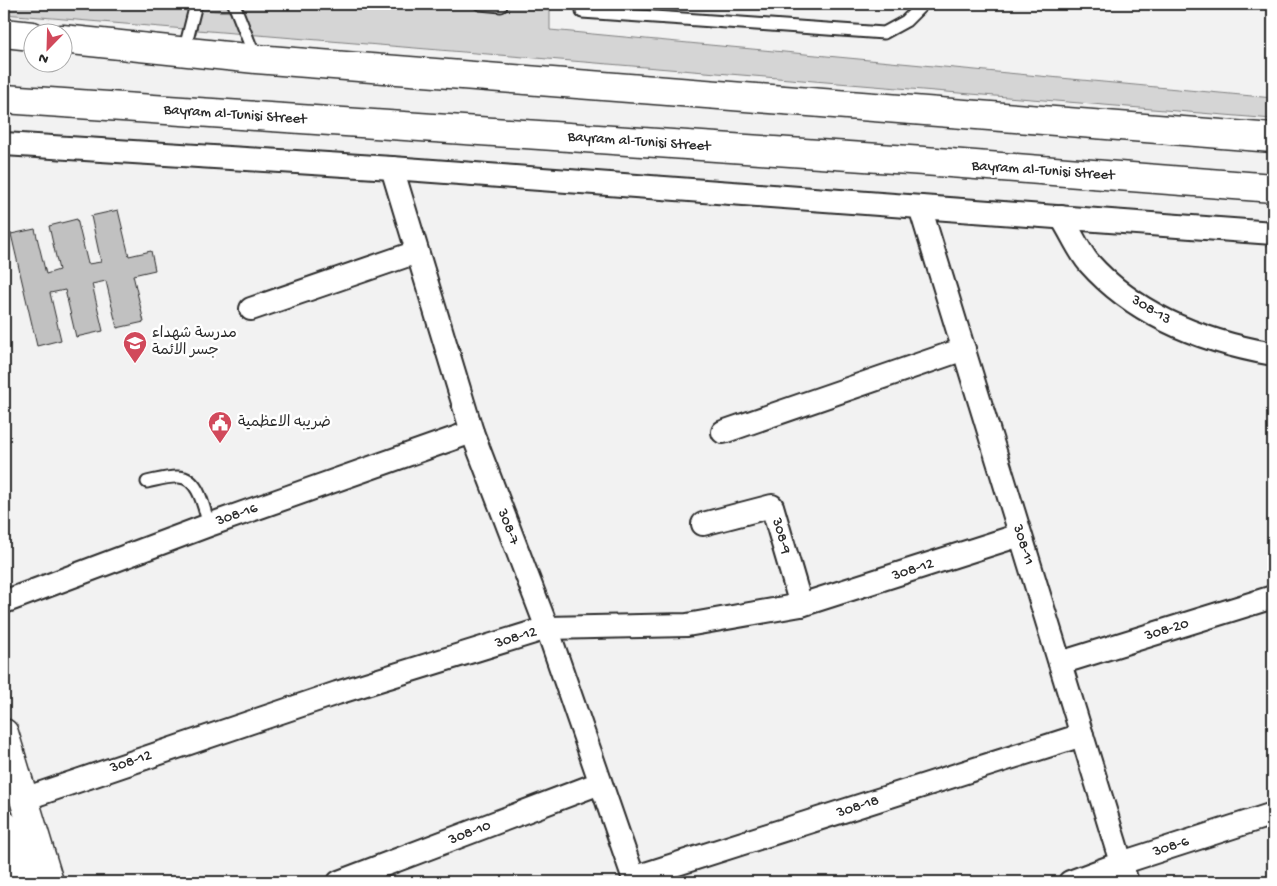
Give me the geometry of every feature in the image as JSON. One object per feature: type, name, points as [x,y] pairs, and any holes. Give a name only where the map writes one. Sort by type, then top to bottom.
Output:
[{"type":"main road","points":[[4,33],[22,35]]},
{"type":"main road","points":[[72,40],[256,59],[1273,138]]},
{"type":"main road","name":"Bayram al-Tunisi Street","points":[[4,99],[924,161],[1273,188]]},
{"type":"main road","points":[[4,733],[49,882]]},
{"type":"main road","points":[[4,825],[21,882]]},
{"type":"street","points":[[4,144],[392,168],[1273,233]]},
{"type":"street","name":"308-7","points":[[392,168],[472,432],[547,628],[634,881]]},
{"type":"street","name":"308-11","points":[[920,207],[1124,873]]},
{"type":"street","name":"308-13","points":[[1061,217],[1088,261],[1111,284],[1147,310],[1189,331],[1225,344],[1273,354]]},
{"type":"street","points":[[251,309],[417,252]]},
{"type":"street","points":[[723,432],[964,349]]},
{"type":"street","name":"308-16","points":[[4,602],[209,525],[472,432]]},
{"type":"street","name":"308-9","points":[[703,524],[772,506],[801,605]]},
{"type":"street","name":"308-12","points":[[24,798],[328,696],[547,628],[687,625],[801,605],[1020,535]]},
{"type":"street","name":"308-20","points":[[1060,664],[1273,597]]},
{"type":"street","name":"308-18","points":[[634,881],[1082,735]]},
{"type":"street","name":"308-10","points":[[339,882],[600,783]]},
{"type":"street","name":"308-6","points":[[1070,882],[1124,873],[1273,814]]},
{"type":"lane","points":[[184,52],[196,4]]},
{"type":"lane","points":[[234,4],[256,59]]},
{"type":"lane","points":[[480,4],[501,6]]},
{"type":"lane","points":[[582,12],[884,33],[906,21],[923,4]]},
{"type":"lane","points":[[147,482],[179,477],[187,479],[200,497],[209,525]]},
{"type":"shaded area","points":[[4,4],[101,4],[235,12],[117,4],[550,4],[550,30],[1273,98],[1273,119],[4,14]]},
{"type":"building","points":[[118,210],[129,256],[151,251],[155,270],[133,275],[144,322],[117,328],[106,281],[92,284],[103,331],[76,337],[65,290],[50,293],[61,340],[37,346],[11,234],[35,229],[46,274],[59,270],[49,226],[77,219],[88,264],[101,262],[91,216]]},
{"type":"place","name":"مدرسة شهداء جسر الائمة","points":[[135,364]]},
{"type":"place","name":"ضريبه الاعظمية","points":[[220,444]]}]
